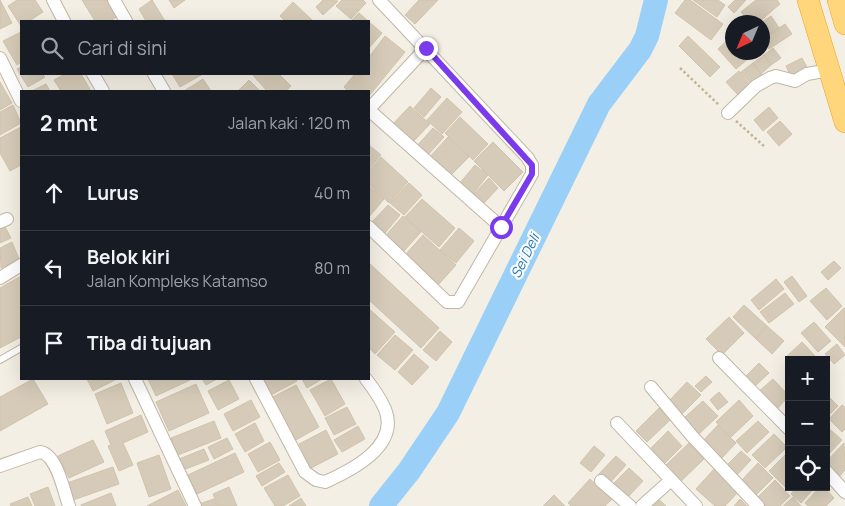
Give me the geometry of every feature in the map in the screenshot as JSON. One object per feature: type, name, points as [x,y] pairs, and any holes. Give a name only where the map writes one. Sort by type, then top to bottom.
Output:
[{"type":"highway","points":[[838,0],[845,24]]},
{"type":"highway","points":[[808,2],[845,122]]},
{"type":"street","points":[[53,0],[63,20]]},
{"type":"street","points":[[114,0],[125,20]]},
{"type":"street","points":[[370,228],[447,302],[458,302],[464,295],[532,174],[532,165],[527,158],[426,48],[378,0]]},
{"type":"street","points":[[370,109],[426,48]]},
{"type":"street","points":[[0,58],[20,99]]},
{"type":"street","points":[[728,113],[756,86],[770,78],[776,76],[795,81],[807,74],[829,70]]},
{"type":"street","points":[[94,75],[102,90]]},
{"type":"street","points":[[155,75],[163,90]]},
{"type":"street","points":[[370,111],[501,227]]},
{"type":"street","points":[[0,278],[20,266]]},
{"type":"street","points":[[719,358],[785,425]]},
{"type":"street","points":[[135,380],[195,506]]},
{"type":"street","points":[[257,380],[305,472],[316,480],[325,482],[372,454],[385,437],[388,422],[386,410],[367,380]]},
{"type":"street","points":[[650,387],[692,436],[758,506]]},
{"type":"street","points":[[617,423],[696,506]]},
{"type":"street","points":[[0,466],[40,452],[46,453],[53,461],[69,506]]},
{"type":"street","points":[[830,475],[845,492]]},
{"type":"street","points":[[642,506],[671,480]]},
{"type":"street","points":[[601,481],[630,506]]},
{"type":"lane","points":[[0,360],[20,349]]},
{"type":"building","points":[[0,0],[12,23],[0,29]]},
{"type":"building","points":[[17,0],[35,0],[43,12],[31,20],[20,20],[20,24],[8,6]]},
{"type":"building","points":[[82,0],[108,0],[118,16],[112,20],[94,20]]},
{"type":"building","points":[[152,0],[164,20],[145,20],[139,9]]},
{"type":"building","points":[[169,0],[185,0],[174,8]]},
{"type":"building","points":[[323,0],[338,1],[323,15],[316,7]]},
{"type":"building","points":[[342,0],[363,0],[366,3],[351,19],[336,6]]},
{"type":"building","points":[[419,0],[438,0],[415,24],[405,15]]},
{"type":"building","points":[[685,0],[690,0],[723,24],[711,40],[675,13]]},
{"type":"building","points":[[693,0],[718,0],[725,5],[717,17]]},
{"type":"building","points":[[735,0],[746,0],[734,13],[728,7]]},
{"type":"building","points":[[756,0],[777,0],[780,4],[767,15],[744,15],[741,12]]},
{"type":"building","points":[[293,2],[312,20],[284,20],[280,16]]},
{"type":"building","points":[[359,13],[367,20],[352,20]]},
{"type":"building","points":[[770,17],[779,28],[770,33]]},
{"type":"building","points":[[370,23],[382,33],[370,47]]},
{"type":"building","points":[[785,24],[792,34],[770,48],[770,34]]},
{"type":"building","points":[[20,32],[20,63],[17,65],[3,41]]},
{"type":"building","points":[[385,36],[405,52],[370,95],[370,90],[347,90],[344,87],[354,75],[370,75],[370,56]]},
{"type":"building","points":[[688,36],[720,67],[710,77],[679,46]]},
{"type":"building","points":[[725,43],[725,57],[718,49]]},
{"type":"building","points":[[773,48],[781,58],[771,65],[768,60],[770,60],[770,50]]},
{"type":"building","points":[[802,58],[809,71],[792,79],[786,66]]},
{"type":"building","points":[[728,60],[747,60],[736,69]]},
{"type":"building","points":[[757,60],[768,60],[771,65],[761,74],[753,63]]},
{"type":"building","points":[[753,63],[764,78],[753,86],[741,72]]},
{"type":"building","points":[[739,71],[751,86],[739,96],[726,82]]},
{"type":"building","points":[[21,75],[43,75],[45,77],[28,87]]},
{"type":"building","points":[[63,75],[82,75],[90,90],[60,90],[54,80]]},
{"type":"building","points":[[173,75],[201,75],[180,87]]},
{"type":"building","points":[[253,75],[280,75],[291,86],[287,90],[266,90]]},
{"type":"building","points":[[203,79],[210,90],[186,90]]},
{"type":"building","points":[[249,80],[259,90],[239,90]]},
{"type":"building","points":[[0,82],[12,103],[0,110]]},
{"type":"building","points":[[46,84],[49,90],[34,90]]},
{"type":"building","points":[[431,88],[441,97],[424,117],[414,108]]},
{"type":"building","points":[[447,98],[462,112],[442,134],[427,120]]},
{"type":"building","points":[[13,105],[20,124],[0,135],[0,112]]},
{"type":"building","points":[[410,106],[430,124],[410,145],[390,127]]},
{"type":"building","points":[[769,107],[778,118],[763,131],[754,120]]},
{"type":"building","points":[[460,117],[488,144],[473,160],[445,133]]},
{"type":"building","points":[[780,121],[792,134],[779,146],[767,132]]},
{"type":"building","points":[[20,128],[20,166],[10,171],[0,153],[0,138]]},
{"type":"building","points":[[433,128],[444,137],[426,157],[415,148]]},
{"type":"building","points":[[448,137],[469,157],[447,179],[427,160]]},
{"type":"building","points":[[493,142],[523,172],[504,191],[474,161]]},
{"type":"building","points":[[370,146],[381,155],[370,168]]},
{"type":"building","points":[[381,157],[408,182],[389,203],[370,185],[370,170]]},
{"type":"building","points":[[475,165],[488,175],[472,195],[459,184]]},
{"type":"building","points":[[489,178],[498,188],[483,204],[473,195]]},
{"type":"building","points":[[409,183],[422,195],[404,215],[390,203]]},
{"type":"building","points":[[370,187],[384,199],[370,216]]},
{"type":"building","points":[[422,199],[455,228],[439,247],[405,217]]},
{"type":"building","points":[[388,205],[400,215],[385,233],[372,222]]},
{"type":"building","points":[[403,216],[421,232],[404,251],[386,235]]},
{"type":"building","points":[[4,225],[11,238],[0,243],[0,227]]},
{"type":"building","points":[[459,228],[474,241],[456,263],[440,250]]},
{"type":"building","points":[[423,235],[456,265],[438,285],[405,255]]},
{"type":"building","points":[[12,242],[19,259],[1,268],[0,248]]},
{"type":"building","points":[[834,261],[841,268],[828,280],[821,272]]},
{"type":"building","points":[[370,264],[439,328],[421,348],[370,301]]},
{"type":"building","points":[[792,276],[807,296],[799,302],[784,282]]},
{"type":"building","points":[[20,277],[20,338],[0,348],[0,288]]},
{"type":"building","points":[[776,279],[784,289],[759,310],[751,300]]},
{"type":"building","points":[[826,288],[842,306],[827,320],[810,301]]},
{"type":"building","points":[[785,293],[794,304],[769,323],[760,312]]},
{"type":"building","points":[[744,305],[767,326],[756,339],[733,317]]},
{"type":"building","points":[[845,309],[845,347],[825,327]]},
{"type":"building","points":[[370,310],[395,332],[375,354],[370,349]]},
{"type":"building","points":[[729,317],[744,333],[722,355],[706,339]]},
{"type":"building","points":[[814,322],[831,341],[818,352],[801,333]]},
{"type":"building","points":[[767,326],[784,341],[772,354],[756,339]]},
{"type":"building","points":[[440,331],[452,342],[436,361],[423,350]]},
{"type":"building","points":[[395,335],[413,350],[395,370],[377,355]]},
{"type":"building","points":[[802,342],[815,356],[787,356]]},
{"type":"building","points":[[837,344],[845,355],[834,364],[830,360],[830,356],[825,354]]},
{"type":"building","points":[[414,354],[429,367],[412,385],[398,372]]},
{"type":"building","points":[[759,363],[769,373],[753,388],[744,378]]},
{"type":"building","points":[[706,376],[712,382],[701,392],[695,386]]},
{"type":"building","points":[[773,379],[785,392],[785,400],[775,411],[757,393]]},
{"type":"building","points":[[34,380],[48,404],[0,431],[0,397]]},
{"type":"building","points":[[88,380],[115,380],[93,391]]},
{"type":"building","points":[[148,380],[190,380],[156,396]]},
{"type":"building","points":[[203,380],[215,380],[206,385]]},
{"type":"building","points":[[229,380],[239,399],[218,410],[208,391]]},
{"type":"building","points":[[263,380],[296,380],[297,381],[271,395]]},
{"type":"building","points":[[303,380],[320,380],[307,388]]},
{"type":"building","points":[[332,380],[345,404],[325,416],[310,390]]},
{"type":"building","points":[[687,382],[701,395],[682,414],[669,401]]},
{"type":"building","points":[[121,383],[133,413],[107,424],[95,394]]},
{"type":"building","points":[[196,384],[209,413],[169,431],[156,402]]},
{"type":"building","points":[[296,385],[319,427],[294,441],[271,398]]},
{"type":"building","points":[[719,392],[728,402],[718,410],[710,400]]},
{"type":"building","points":[[830,398],[838,406],[830,414]]},
{"type":"building","points":[[251,400],[260,417],[233,431],[224,414]]},
{"type":"building","points":[[739,400],[753,416],[730,438],[716,422]]},
{"type":"building","points":[[703,401],[718,416],[699,434],[684,418]]},
{"type":"building","points":[[842,405],[845,407],[845,429],[842,432],[830,418]]},
{"type":"building","points":[[347,407],[356,424],[334,435],[325,418]]},
{"type":"building","points":[[659,408],[670,420],[647,442],[636,431]]},
{"type":"building","points":[[141,415],[148,432],[123,443],[133,465],[119,471],[108,446],[111,445],[105,431]]},
{"type":"building","points":[[214,421],[221,438],[178,455],[171,438]]},
{"type":"building","points":[[758,421],[769,432],[747,453],[736,441]]},
{"type":"building","points":[[255,423],[264,441],[245,452],[235,434]]},
{"type":"building","points":[[718,425],[736,443],[719,461],[701,443]]},
{"type":"building","points":[[358,426],[365,439],[342,452],[334,440]]},
{"type":"building","points":[[326,430],[338,454],[311,468],[299,444]]},
{"type":"building","points":[[830,430],[842,440],[830,453]]},
{"type":"building","points":[[668,431],[682,446],[665,463],[650,449]]},
{"type":"building","points":[[774,434],[785,445],[785,449],[765,468],[752,455]]},
{"type":"building","points":[[227,438],[233,449],[214,459],[208,447]]},
{"type":"building","points":[[93,440],[104,462],[69,478],[58,456]]},
{"type":"building","points":[[270,442],[280,460],[258,472],[248,454]]},
{"type":"building","points":[[689,443],[704,459],[678,484],[663,468]]},
{"type":"building","points":[[844,443],[845,470],[839,477],[830,469],[830,458]]},
{"type":"building","points":[[594,446],[605,455],[591,472],[580,463]]},
{"type":"building","points":[[204,449],[209,460],[183,470],[179,459]]},
{"type":"building","points":[[741,451],[751,460],[734,478],[724,468]]},
{"type":"building","points":[[235,453],[244,472],[197,494],[188,475]]},
{"type":"building","points":[[159,455],[171,489],[149,497],[137,463]]},
{"type":"building","points":[[785,455],[785,487],[769,471]]},
{"type":"building","points":[[616,456],[626,465],[608,485],[597,476]]},
{"type":"building","points":[[279,463],[285,472],[262,486],[256,476]]},
{"type":"building","points":[[758,463],[773,478],[755,496],[741,481]]},
{"type":"building","points":[[113,467],[119,484],[73,500],[67,483]]},
{"type":"building","points":[[629,468],[643,481],[625,500],[611,486]]},
{"type":"building","points":[[715,468],[740,490],[725,506],[715,506],[696,489]]},
{"type":"building","points":[[288,475],[300,496],[283,506],[275,506],[264,488]]},
{"type":"building","points":[[590,479],[612,499],[605,506],[571,506],[568,503]]},
{"type":"building","points":[[775,480],[790,496],[780,506],[765,506],[757,498]]},
{"type":"building","points":[[48,487],[55,506],[35,506],[30,494]]},
{"type":"building","points":[[229,487],[237,506],[218,506],[213,494]]},
{"type":"building","points":[[178,490],[186,506],[147,506]]},
{"type":"building","points":[[794,491],[812,491],[801,503],[791,494]]},
{"type":"building","points":[[816,491],[828,491],[834,498],[826,506],[808,506],[805,503]]},
{"type":"building","points":[[111,493],[116,506],[81,506],[81,505]]},
{"type":"building","points":[[554,495],[565,506],[543,506]]},
{"type":"building","points":[[655,496],[666,506],[645,506]]},
{"type":"building","points":[[28,497],[32,506],[11,506],[10,504]]},
{"type":"building","points":[[793,497],[801,506],[783,506]]},
{"type":"building","points":[[301,498],[306,506],[289,506]]},
{"type":"building","points":[[214,499],[217,506],[200,506],[199,504]]},
{"type":"building","points":[[740,499],[747,506],[734,506]]},
{"type":"waterway","name":"Sei Deli","points":[[381,506],[409,471],[448,413],[599,104],[640,50],[647,36],[656,0]]},
{"type":"route","points":[[426,48],[532,165],[532,174],[501,227]]}]
